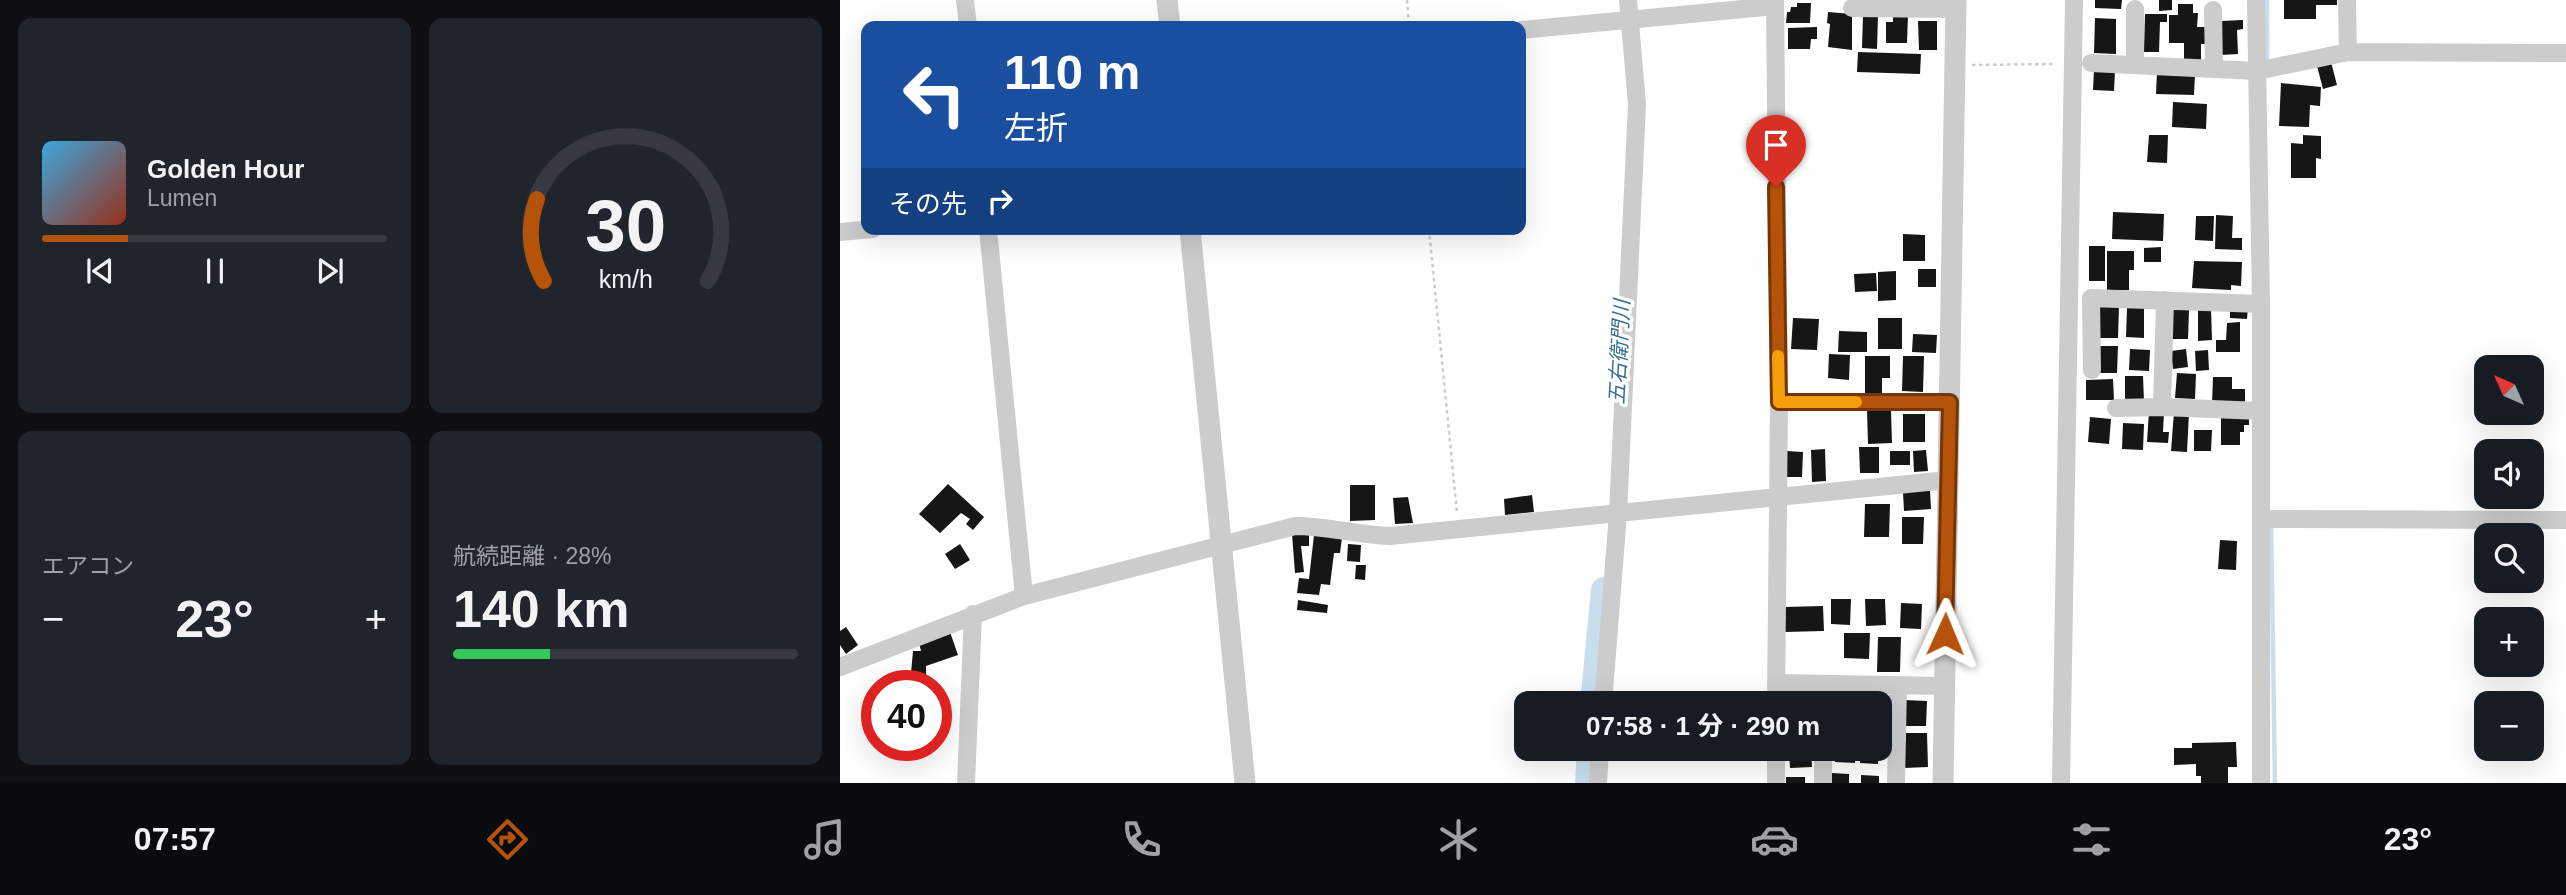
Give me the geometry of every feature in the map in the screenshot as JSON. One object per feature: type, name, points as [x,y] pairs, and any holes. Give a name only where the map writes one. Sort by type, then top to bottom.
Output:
[{"type":"street","points":[[965,0],[967,21]]},
{"type":"street","points":[[1167,0],[1169,21]]},
{"type":"street","points":[[1604,691],[1618,514],[1637,104],[1628,0]]},
{"type":"street","points":[[2061,783],[2074,0]]},
{"type":"street","points":[[2256,0],[2261,304],[2261,783]]},
{"type":"street","points":[[2347,0],[2348,52]]},
{"type":"street","points":[[1526,30],[1775,3],[1779,402],[1776,691]]},
{"type":"street","points":[[1852,8],[1956,5],[1943,783]]},
{"type":"street","points":[[2135,9],[2135,65]]},
{"type":"street","points":[[2213,10],[2214,69]]},
{"type":"street","points":[[2091,64],[2257,71],[2348,52],[2566,53]]},
{"type":"street","points":[[840,232],[861,230]]},
{"type":"street","points":[[989,235],[1024,596]]},
{"type":"street","points":[[1191,235],[1245,783]]},
{"type":"street","points":[[2092,370],[2091,298],[2261,304]]},
{"type":"street","points":[[2162,407],[2165,300]]},
{"type":"street","points":[[1779,402],[1950,402]]},
{"type":"street","points":[[2116,408],[2261,411]]},
{"type":"street","points":[[840,667],[1024,596],[1295,526],[1322,526],[1362,535],[1458,530],[1948,480]]},
{"type":"street","points":[[2261,519],[2566,520]]},
{"type":"street","points":[[966,783],[973,614]]},
{"type":"street","points":[[1776,683],[1944,686]]},
{"type":"street","points":[[1824,684],[1824,691]]},
{"type":"street","points":[[1896,783],[1898,685]]},
{"type":"street","points":[[1598,783],[1599,761]]},
{"type":"street","points":[[1776,761],[1776,783]]},
{"type":"street","points":[[1823,761],[1823,783]]},
{"type":"path","points":[[1406,0],[1408,21]]},
{"type":"path","points":[[1955,65],[2073,64]]},
{"type":"path","points":[[1430,235],[1458,530]]},
{"type":"building","points":[[2095,0],[2122,0],[2121,9],[2095,8]]},
{"type":"building","points":[[2159,0],[2172,0],[2172,10],[2159,11]]},
{"type":"building","points":[[2284,0],[2337,0],[2337,5],[2316,5],[2316,19],[2284,19]]},
{"type":"building","points":[[1797,3],[1811,3],[1810,23],[1786,23],[1787,12],[1790,12],[1791,7],[1797,7]]},
{"type":"building","points":[[2178,4],[2193,4],[2193,13],[2198,13],[2197,27],[2207,27],[2207,44],[2201,44],[2201,61],[2184,61],[2184,43],[2169,43],[2169,15],[2178,15]]},
{"type":"building","points":[[1828,12],[1852,14],[1852,50],[1828,47]]},
{"type":"building","points":[[1863,14],[1878,15],[1877,49],[1862,48]]},
{"type":"building","points":[[1893,14],[1908,14],[1907,43],[1886,43],[1886,22],[1893,22]]},
{"type":"building","points":[[2145,14],[2167,14],[2167,22],[2160,22],[2159,52],[2144,52]]},
{"type":"building","points":[[2095,18],[2116,19],[2116,54],[2094,53]]},
{"type":"building","points":[[2243,20],[2243,29],[2237,30],[2238,54],[2220,55],[2221,21]]},
{"type":"building","points":[[1918,21],[1937,21],[1937,50],[1919,50]]},
{"type":"building","points":[[1817,27],[1817,39],[1811,39],[1810,49],[1788,49],[1788,28]]},
{"type":"building","points":[[1858,52],[1921,54],[1920,74],[1857,72]]},
{"type":"building","points":[[2331,62],[2337,85],[2323,89],[2317,66]]},
{"type":"building","points":[[2094,69],[2115,70],[2114,91],[2093,90]]},
{"type":"building","points":[[2157,72],[2195,74],[2194,95],[2156,94]]},
{"type":"building","points":[[2281,83],[2321,87],[2320,106],[2310,105],[2309,127],[2279,126]]},
{"type":"building","points":[[2173,102],[2207,104],[2206,129],[2172,127]]},
{"type":"building","points":[[2149,135],[2168,135],[2167,163],[2147,162]]},
{"type":"building","points":[[2303,135],[2321,136],[2321,159],[2316,158],[2316,178],[2291,178],[2291,143],[2303,144]]},
{"type":"building","points":[[2113,212],[2164,214],[2163,241],[2112,239]]},
{"type":"building","points":[[2216,215],[2233,216],[2232,238],[2242,238],[2242,250],[2215,249]]},
{"type":"building","points":[[2196,216],[2214,216],[2213,241],[2195,240]]},
{"type":"building","points":[[1903,234],[1925,235],[1925,261],[1903,261]]},
{"type":"building","points":[[2089,246],[2105,246],[2105,281],[2089,281]]},
{"type":"building","points":[[2161,247],[2161,262],[2144,262],[2144,248]]},
{"type":"building","points":[[2107,251],[2134,251],[2134,270],[2129,270],[2129,290],[2107,290]]},
{"type":"building","points":[[2194,261],[2242,262],[2241,286],[2231,285],[2231,290],[2192,288]]},
{"type":"building","points":[[1918,269],[1936,269],[1936,287],[1918,287]]},
{"type":"building","points":[[1896,271],[1896,300],[1878,301],[1878,272]]},
{"type":"building","points":[[1876,273],[1877,291],[1855,292],[1854,274]]},
{"type":"building","points":[[2098,304],[2119,305],[2118,338],[2097,338]]},
{"type":"building","points":[[2230,307],[2248,307],[2247,319],[2230,318]]},
{"type":"building","points":[[2127,308],[2144,308],[2144,338],[2126,337]]},
{"type":"building","points":[[2211,308],[2212,340],[2198,341],[2198,309]]},
{"type":"building","points":[[2169,310],[2189,310],[2188,339],[2169,339]]},
{"type":"building","points":[[1793,318],[1819,319],[1817,350],[1791,349]]},
{"type":"building","points":[[1878,318],[1902,318],[1902,349],[1878,349]]},
{"type":"building","points":[[2240,322],[2240,352],[2216,352],[2216,340],[2226,340],[2227,323]]},
{"type":"building","points":[[1839,331],[1867,332],[1867,352],[1838,352]]},
{"type":"building","points":[[1913,334],[1937,335],[1936,353],[1912,352]]},
{"type":"building","points":[[2097,346],[2118,346],[2117,373],[2096,373]]},
{"type":"building","points":[[2130,349],[2150,350],[2149,371],[2129,370]]},
{"type":"building","points":[[2186,349],[2188,367],[2173,369],[2171,351]]},
{"type":"building","points":[[2208,350],[2209,370],[2196,371],[2195,351]]},
{"type":"building","points":[[1829,354],[1850,355],[1849,380],[1828,378]]},
{"type":"building","points":[[1865,356],[1890,356],[1890,378],[1882,378],[1882,396],[1865,395]]},
{"type":"building","points":[[1903,356],[1924,356],[1923,392],[1902,391]]},
{"type":"building","points":[[2177,373],[2196,374],[2195,399],[2175,398]]},
{"type":"building","points":[[2125,376],[2143,376],[2144,401],[2125,401]]},
{"type":"building","points":[[2213,377],[2232,377],[2232,389],[2245,389],[2245,404],[2212,404]]},
{"type":"building","points":[[2113,379],[2114,400],[2086,400],[2086,380]]},
{"type":"building","points":[[1867,410],[1891,410],[1892,443],[1868,444]]},
{"type":"building","points":[[2149,411],[2164,412],[2163,432],[2169,432],[2168,443],[2147,442]]},
{"type":"building","points":[[2174,412],[2189,413],[2187,452],[2171,451]]},
{"type":"building","points":[[1903,414],[1925,414],[1925,442],[1903,442]]},
{"type":"building","points":[[2090,417],[2111,419],[2109,444],[2088,442]]},
{"type":"building","points":[[2221,417],[2249,417],[2249,425],[2244,425],[2244,432],[2240,432],[2240,445],[2221,445]]},
{"type":"building","points":[[2123,423],[2144,424],[2143,450],[2122,449]]},
{"type":"building","points":[[2194,430],[2212,430],[2211,451],[2194,451]]},
{"type":"building","points":[[1859,447],[1879,447],[1879,473],[1860,473]]},
{"type":"building","points":[[1825,449],[1826,481],[1812,482],[1811,450]]},
{"type":"building","points":[[1926,450],[1928,471],[1914,472],[1913,451]]},
{"type":"building","points":[[1787,451],[1803,452],[1802,477],[1786,477]]},
{"type":"building","points":[[1890,451],[1910,451],[1910,465],[1890,465]]},
{"type":"building","points":[[948,484],[984,517],[973,530],[966,524],[970,519],[961,513],[940,533],[919,514]]},
{"type":"building","points":[[1350,485],[1375,485],[1375,520],[1350,521]]},
{"type":"building","points":[[1930,490],[1931,509],[1904,511],[1903,492]]},
{"type":"building","points":[[1532,495],[1534,512],[1505,515],[1504,499]]},
{"type":"building","points":[[1408,497],[1413,523],[1395,524],[1393,498]]},
{"type":"building","points":[[1865,504],[1890,504],[1889,537],[1864,537]]},
{"type":"building","points":[[1902,517],[1924,517],[1923,544],[1902,544]]},
{"type":"building","points":[[1292,534],[1309,535],[1309,546],[1301,546],[1304,572],[1295,573]]},
{"type":"building","points":[[1314,535],[1342,538],[1340,553],[1334,553],[1330,585],[1321,584],[1319,595],[1297,593],[1299,578],[1309,579]]},
{"type":"building","points":[[2220,540],[2237,541],[2236,570],[2218,569]]},
{"type":"building","points":[[960,544],[970,560],[955,569],[945,554]]},
{"type":"building","points":[[1348,544],[1361,545],[1360,562],[1347,561]]},
{"type":"building","points":[[1356,565],[1366,565],[1365,580],[1355,579]]},
{"type":"building","points":[[1831,599],[1851,599],[1850,625],[1831,624]]},
{"type":"building","points":[[1865,599],[1885,599],[1886,625],[1866,626]]},
{"type":"building","points":[[1298,600],[1328,605],[1327,613],[1297,610]]},
{"type":"building","points":[[1901,603],[1922,604],[1921,629],[1900,628]]},
{"type":"building","points":[[1823,606],[1824,631],[1784,632],[1784,607]]},
{"type":"building","points":[[846,627],[858,645],[846,654],[840,645],[840,631]]},
{"type":"building","points":[[950,632],[958,655],[926,666],[926,670],[911,670],[913,651],[921,651],[919,643]]},
{"type":"building","points":[[1844,633],[1870,633],[1869,659],[1844,658]]},
{"type":"building","points":[[1878,637],[1901,637],[1900,672],[1877,672]]},
{"type":"building","points":[[1904,700],[1927,701],[1926,726],[1904,726]]},
{"type":"building","points":[[1906,733],[1927,733],[1928,767],[1904,768],[1903,741],[1906,742]]},
{"type":"building","points":[[2236,742],[2237,767],[2228,767],[2228,783],[2201,783],[2201,776],[2196,776],[2196,764],[2174,765],[2174,748],[2192,748],[2192,743]]},
{"type":"building","points":[[1790,761],[1812,761],[1812,767],[1790,768]]},
{"type":"building","points":[[1860,761],[1878,761],[1878,764]]},
{"type":"building","points":[[1832,773],[1849,774],[1849,783],[1832,783]]},
{"type":"building","points":[[1861,775],[1879,776],[1879,783],[1861,783]]},
{"type":"building","points":[[1786,777],[1805,777],[1805,783],[1786,783]]},
{"type":"waterway","points":[[2267,0],[2267,63]]},
{"type":"waterway","points":[[2271,522],[2275,783]]},
{"type":"waterway","name":"五右衛門川","points":[[1594,691],[1604,590]]},
{"type":"waterway","name":"五右衛門川","points":[[1588,783],[1589,761]]},
{"type":"slow traffic","points":[[1778,356],[1779,402],[1856,402]]},
{"type":"route","points":[[1776,187],[1779,402],[1950,402],[1945,634]]}]
